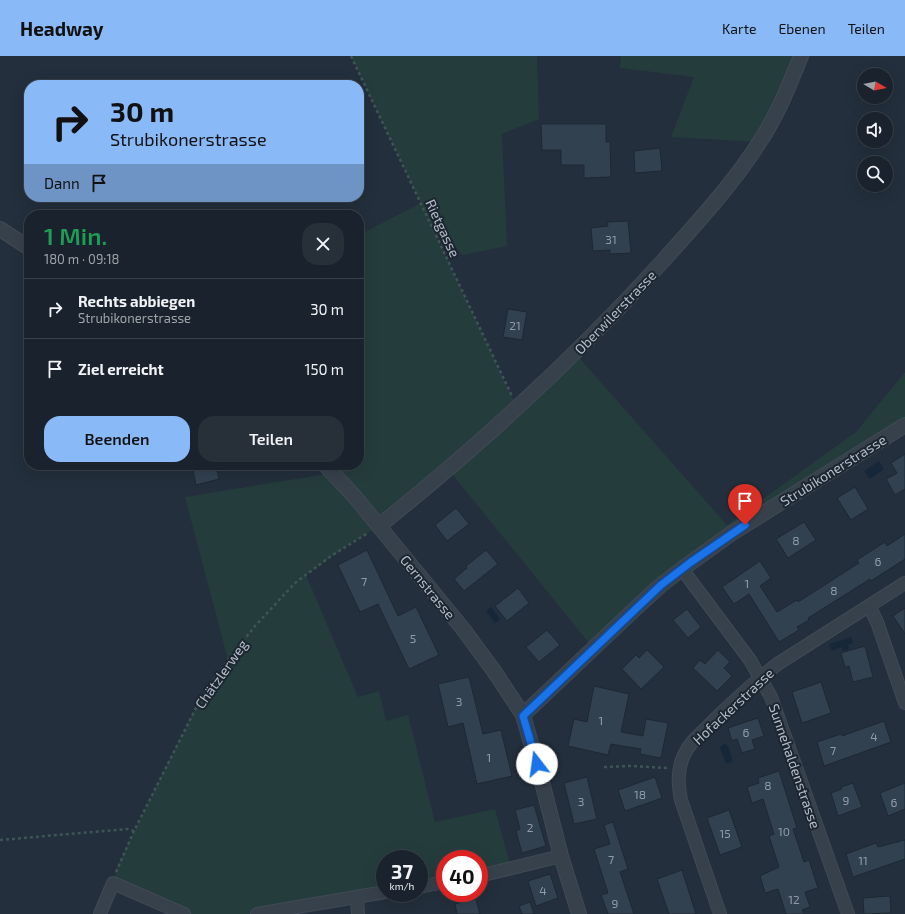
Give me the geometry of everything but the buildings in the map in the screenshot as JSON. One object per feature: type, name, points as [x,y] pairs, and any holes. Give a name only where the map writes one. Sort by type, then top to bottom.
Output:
[{"type":"street","name":"Oberwilerstrasse","points":[[379,526],[428,486],[517,408],[575,353],[638,289],[725,189],[763,137],[786,93],[801,56]]},
{"type":"street","points":[[0,229],[24,245]]},
{"type":"street","name":"Strubikonerstrasse","points":[[523,716],[636,608],[661,585],[682,569],[732,533],[905,425]]},
{"type":"street","name":"Gernstrasse","points":[[330,470],[355,497],[473,642],[523,716],[561,856],[580,914]]},
{"type":"street","name":"Sunnehaldenstrasse","points":[[682,569],[761,676],[771,697],[848,914]]},
{"type":"street","name":"Hofackerstrasse","points":[[720,914],[681,800],[678,786],[679,769],[684,754],[694,740],[761,676],[905,583]]},
{"type":"street","points":[[869,606],[877,622],[905,703]]},
{"type":"street","points":[[488,874],[561,856]]},
{"type":"street","points":[[100,914],[113,883],[184,914]]},
{"type":"street","points":[[257,914],[376,894]]},
{"type":"street","points":[[357,897],[358,914]]},
{"type":"path","name":"Rietgasse","points":[[351,56],[362,80]]},
{"type":"path","name":"Rietgasse","points":[[364,84],[517,408]]},
{"type":"path","name":"Chätzlerweg","points":[[117,867],[200,700],[228,660],[295,583],[342,549],[379,526]]},
{"type":"path","points":[[604,768],[630,766],[672,768]]},
{"type":"path","points":[[0,840],[127,829],[134,831]]},
{"type":"green space","points":[[351,56],[537,56],[539,119],[502,134],[507,246],[462,255],[448,237],[437,238],[517,407],[575,353],[727,525],[856,432],[905,372],[905,425],[732,533],[593,648],[448,469],[379,526],[348,545],[306,575],[358,697],[379,691],[386,721],[408,715],[435,822],[495,809],[511,868],[488,874],[488,850],[436,850],[436,884],[428,885],[428,850],[376,850],[376,894],[257,914],[184,914],[113,883],[117,867],[200,700],[228,660],[185,497],[332,473],[329,470],[364,470],[364,232],[421,203],[364,83],[364,80],[362,80]]},
{"type":"green space","points":[[621,56],[801,56],[760,142],[671,137],[694,77],[620,68]]},
{"type":"water","points":[[879,461],[884,469],[870,479],[864,471]]},
{"type":"water","points":[[491,607],[500,619],[495,623],[486,611]]},
{"type":"water","points":[[851,637],[853,643],[848,645],[849,649],[843,651],[842,647],[832,651],[829,644]]},
{"type":"water","points":[[725,744],[728,746],[733,761],[726,764],[720,748]]},
{"type":"route","points":[[537,764],[523,716],[661,585],[691,562],[745,525]]}]
